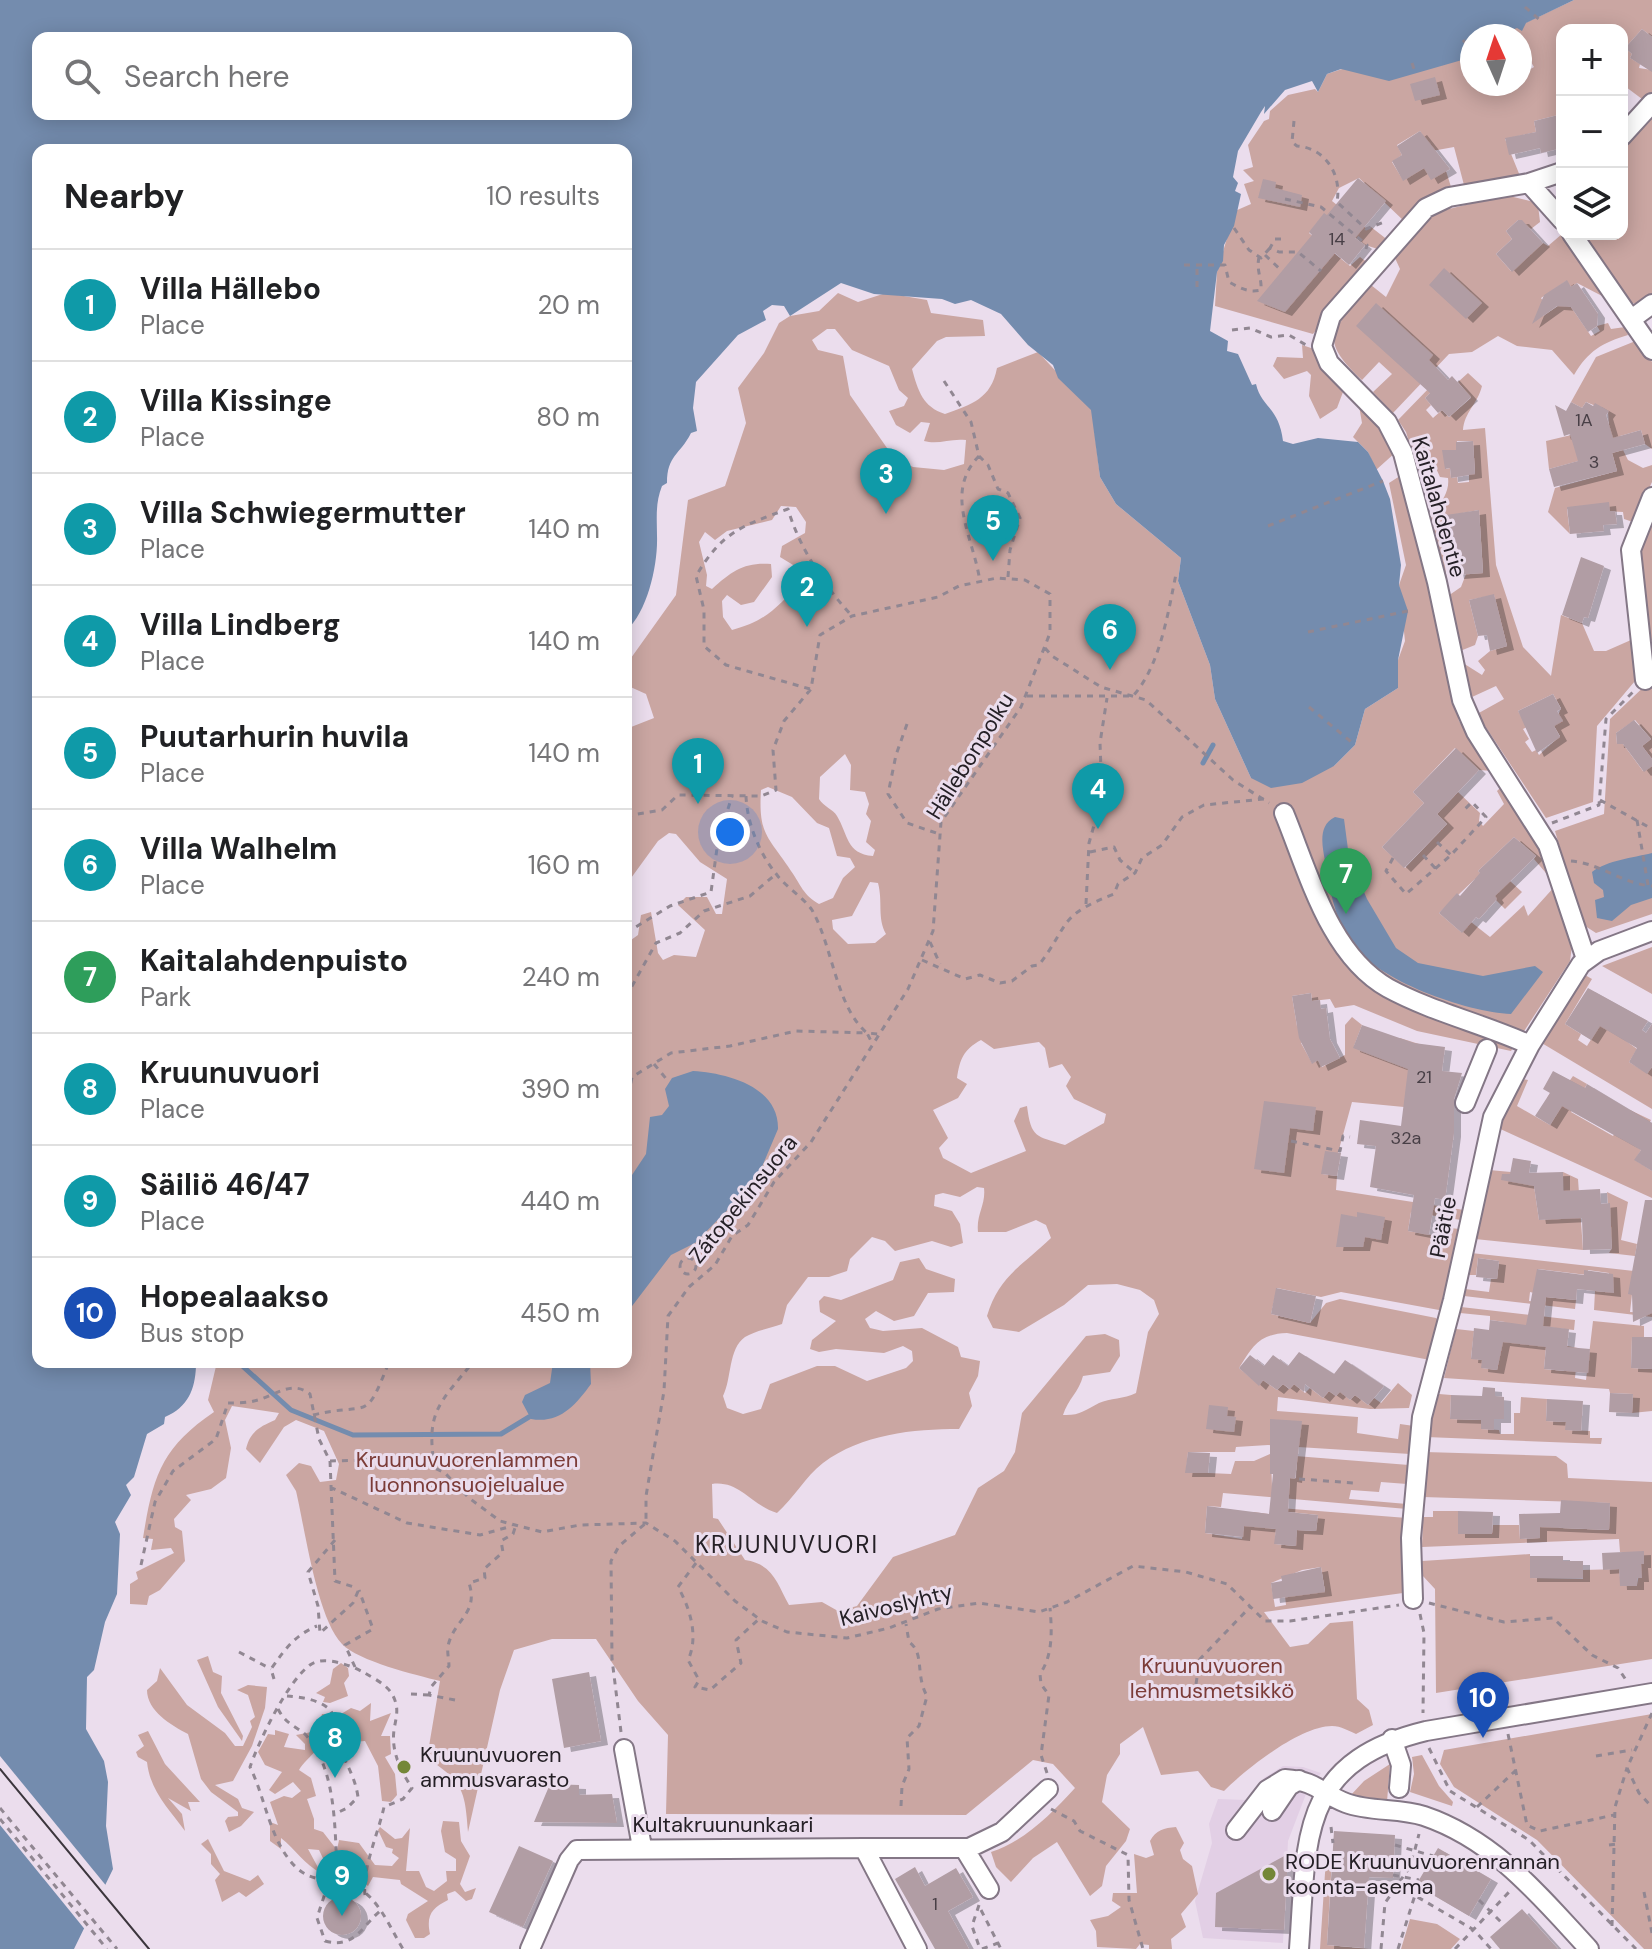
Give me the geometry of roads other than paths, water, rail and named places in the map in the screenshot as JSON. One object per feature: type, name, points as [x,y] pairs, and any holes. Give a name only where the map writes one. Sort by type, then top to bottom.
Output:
[{"type":"street","points":[[1628,129],[1652,103]]},
{"type":"street","points":[[1556,174],[1529,183],[1556,213]]},
{"type":"street","name":"Kaitalahdentie","points":[[1529,183],[1449,197],[1426,208],[1331,316],[1322,346],[1329,363],[1387,422],[1403,453],[1437,582],[1462,700],[1476,732],[1555,859],[1586,959]]},
{"type":"street","points":[[1576,240],[1633,318],[1652,350]]},
{"type":"street","points":[[1633,318],[1652,304]]},
{"type":"street","points":[[1645,680],[1631,550],[1652,497]]},
{"type":"street","points":[[1284,813],[1342,943],[1364,969],[1387,987],[1530,1045]]},
{"type":"street","points":[[1586,959],[1652,931]]},
{"type":"street","name":"Päätie","points":[[1413,1599],[1411,1538],[1422,1417],[1453,1300],[1488,1132],[1530,1045],[1586,959]]},
{"type":"street","points":[[1465,1103],[1487,1049]]},
{"type":"street","points":[[1299,1949],[1312,1820],[1327,1790],[1362,1755],[1392,1739],[1652,1693]]},
{"type":"street","points":[[1392,1739],[1401,1765],[1399,1788]]},
{"type":"street","points":[[624,1749],[642,1847]]},
{"type":"street","points":[[1236,1830],[1275,1784],[1285,1779],[1299,1780],[1327,1790],[1348,1804],[1424,1816],[1471,1838],[1523,1877],[1589,1949]]},
{"type":"street","points":[[1272,1811],[1289,1786],[1299,1780]]},
{"type":"street","points":[[984,1896],[964,1848],[986,1842],[1002,1832],[1043,1794]]},
{"type":"street","name":"Kultakruununkaari","points":[[530,1949],[569,1860],[577,1850],[642,1847],[964,1848]]},
{"type":"street","points":[[864,1848],[907,1945]]},
{"type":"water","points":[[0,0],[1574,0],[1526,24],[1460,24],[1460,60],[1389,81],[1341,69],[1327,74],[1318,92],[1312,81],[1285,90],[1264,114],[1265,106],[1238,151],[1233,177],[1238,183],[1235,191],[1241,194],[1234,226],[1224,245],[1223,261],[1217,272],[1210,331],[1228,341],[1227,351],[1238,354],[1252,385],[1256,384],[1278,421],[1283,441],[1293,444],[1318,438],[1358,442],[1368,452],[1390,499],[1401,565],[1399,585],[1408,611],[1398,660],[1398,688],[1365,709],[1355,745],[1334,766],[1302,783],[1271,788],[1251,778],[1215,699],[1210,665],[1178,581],[1181,558],[1116,504],[1100,477],[1091,410],[1058,378],[1053,365],[1028,345],[1001,314],[971,300],[955,304],[942,299],[874,294],[841,283],[790,316],[784,306],[772,305],[763,311],[766,320],[738,335],[696,382],[693,408],[697,431],[691,433],[672,461],[667,483],[662,486],[657,505],[657,547],[653,573],[646,600],[632,624],[632,144],[32,144],[32,1368],[196,1368],[189,1397],[165,1417],[164,1424],[147,1434],[134,1477],[126,1485],[131,1495],[115,1522],[120,1534],[117,1594],[105,1622],[94,1670],[87,1677],[86,1729],[104,1761],[108,1782],[106,1826],[113,1869],[74,1949],[0,1949]]},
{"type":"water","points":[[1335,817],[1344,819],[1349,857],[1367,899],[1396,948],[1418,963],[1483,976],[1535,966],[1543,972],[1511,1014],[1471,1007],[1424,992],[1380,969],[1363,956],[1340,923],[1329,882],[1322,836],[1326,825]]},
{"type":"water","points":[[1652,853],[1652,898],[1631,905],[1612,921],[1597,918],[1595,900],[1604,897],[1603,890],[1594,883],[1592,872],[1613,862]]},
{"type":"water","points":[[693,1071],[720,1075],[748,1085],[770,1102],[778,1129],[756,1181],[695,1243],[671,1255],[632,1306],[632,1175],[646,1154],[650,1117],[662,1115],[669,1106],[665,1089],[672,1078]]},
{"type":"water","points":[[552,1368],[590,1368],[591,1384],[566,1412],[550,1419],[531,1419],[522,1402],[525,1395],[550,1383]]},
{"type":"waterway","points":[[1203,763],[1213,745]]},
{"type":"waterway","points":[[245,1368],[291,1410],[353,1435],[501,1434],[529,1417]]},
{"type":"tram line","points":[[0,1769],[149,1949]]},
{"type":"place","name":"Villa Schwiegermutter","points":[[886,514]]},
{"type":"place","name":"Puutarhurin huvila","points":[[993,561]]},
{"type":"place","name":"Villa Kissinge","points":[[807,627]]},
{"type":"place","name":"Villa Walhelm","points":[[1110,670]]},
{"type":"place","name":"Villa Hällebo","points":[[698,804]]},
{"type":"place","name":"Villa Lindberg","points":[[1098,829]]},
{"type":"place","name":"Kaitalahdenpuisto","points":[[1346,914]]},
{"type":"place","name":"Hopealaakso","points":[[1483,1738]]},
{"type":"place","name":"Kruunuvuoren ammusvarasto","points":[[404,1767]]},
{"type":"place","name":"Kruunuvuori","points":[[335,1778]]},
{"type":"place","name":"RODE Kruunuvuorenrannan koonta-asema","points":[[1269,1874]]},
{"type":"place","name":"Säiliö 46/47","points":[[342,1916]]},
{"type":"district","name":"KRUUNUVUORI","points":[[787,1544]]},
{"type":"park label","name":"Kruunuvuorenlammen luonnonsuojelualue","points":[[467,1472]]},
{"type":"park label","name":"Kruunuvuoren lehmusmetsikkö","points":[[1212,1678]]}]
